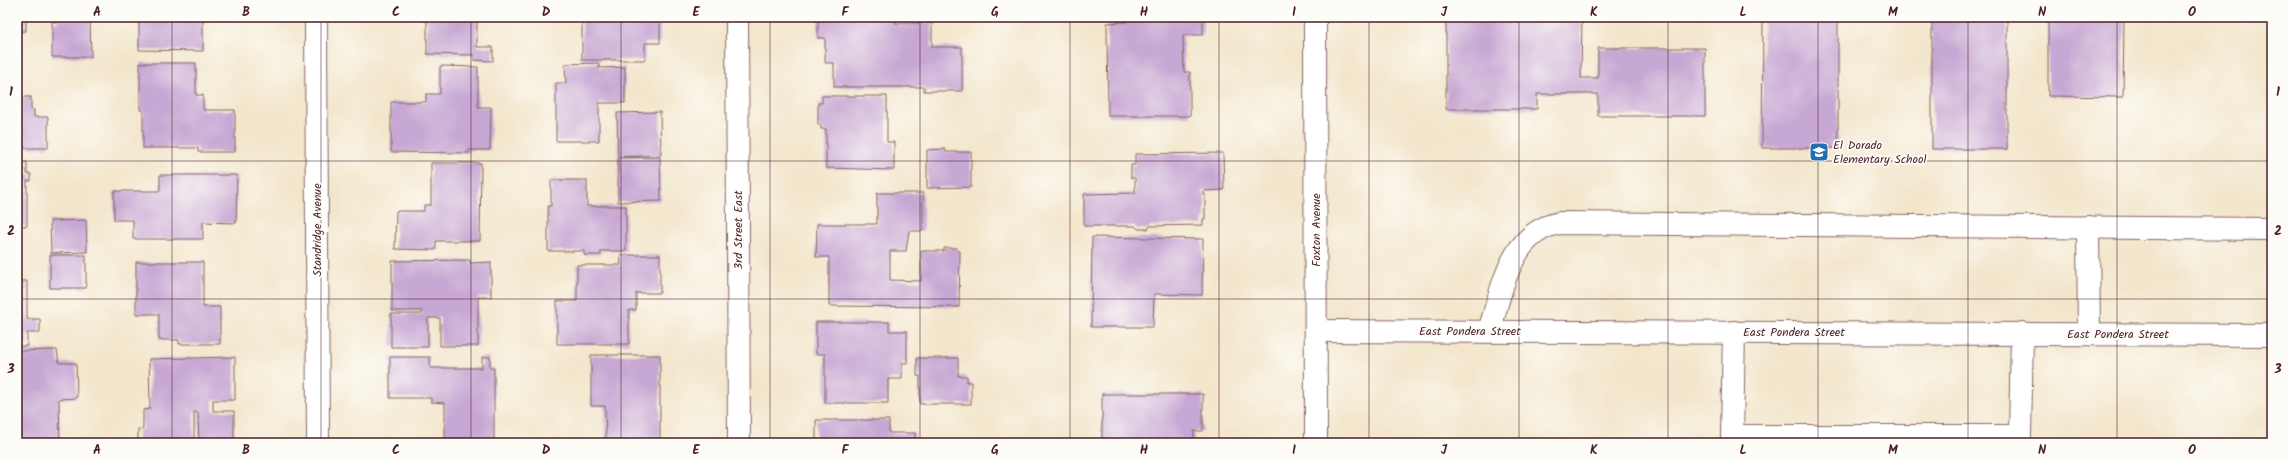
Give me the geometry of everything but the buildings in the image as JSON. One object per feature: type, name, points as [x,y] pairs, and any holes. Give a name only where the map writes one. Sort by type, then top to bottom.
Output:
[{"type":"street","name":"Standridge Avenue","points":[[316,17],[318,443]]},
{"type":"street","name":"3rd Street East","points":[[737,17],[739,443]]},
{"type":"street","name":"Foxton Avenue","points":[[1315,17],[1316,443]]},
{"type":"street","points":[[1489,332],[1512,259],[1524,243],[1536,231],[1549,224],[2272,229]]},
{"type":"street","points":[[2088,228],[2089,334]]},
{"type":"street","name":"East Pondera Street","points":[[1316,331],[2272,334]]},
{"type":"street","points":[[1734,332],[1732,436],[2020,436],[2022,333]]},
{"type":"place","name":"El Dorado Elementary School","points":[[1819,152]]}]
